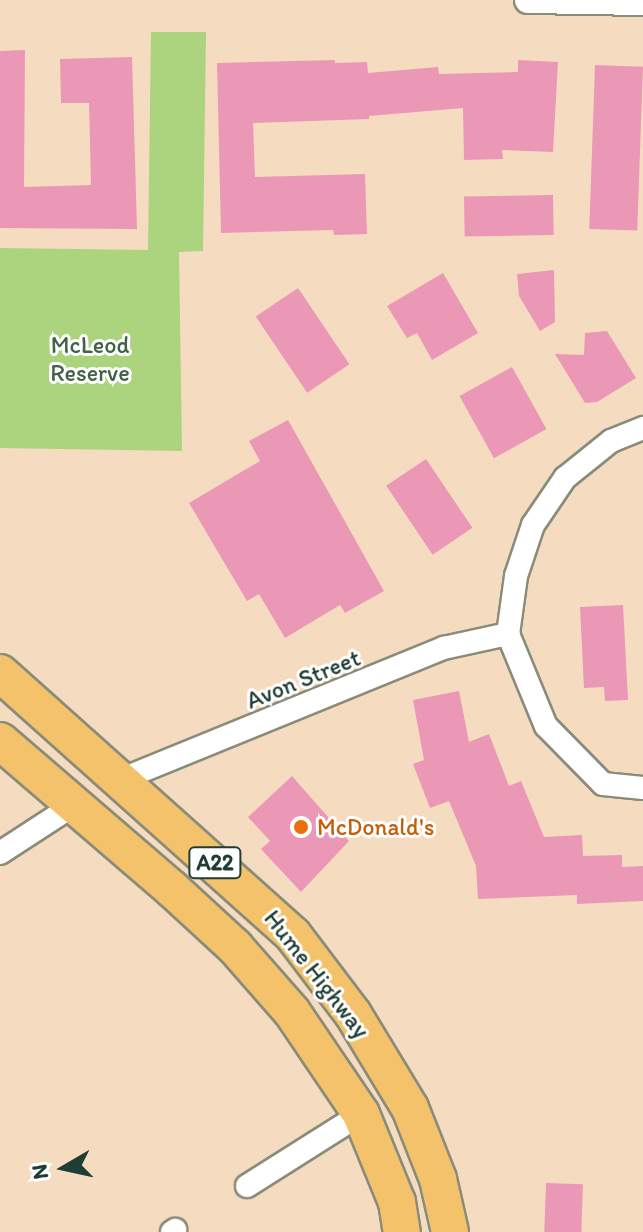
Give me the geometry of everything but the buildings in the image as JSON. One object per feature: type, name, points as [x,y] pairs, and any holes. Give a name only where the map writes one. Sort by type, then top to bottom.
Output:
[{"type":"highway","name":"Hume Highway","points":[[0,673],[269,909],[293,935],[353,1014],[396,1083],[423,1136],[450,1232]]},
{"type":"highway","name":"Hume Highway","points":[[0,741],[235,947],[292,1012],[361,1114],[397,1202],[402,1232]]},
{"type":"street","points":[[528,0],[643,2]]},
{"type":"street","points":[[643,428],[611,441],[565,478],[533,525],[516,576],[508,634],[546,726],[603,784],[643,788]]},
{"type":"street","name":"Avon Street","points":[[120,780],[444,648],[508,634]]},
{"type":"street","points":[[0,853],[74,805]]},
{"type":"street","points":[[247,1186],[361,1114]]},
{"type":"green space","name":"McLeod Reserve","points":[[151,32],[206,32],[203,251],[179,252],[182,451],[0,448],[0,248],[148,250]]},
{"type":"place","name":"McDonald's","points":[[301,827]]}]
